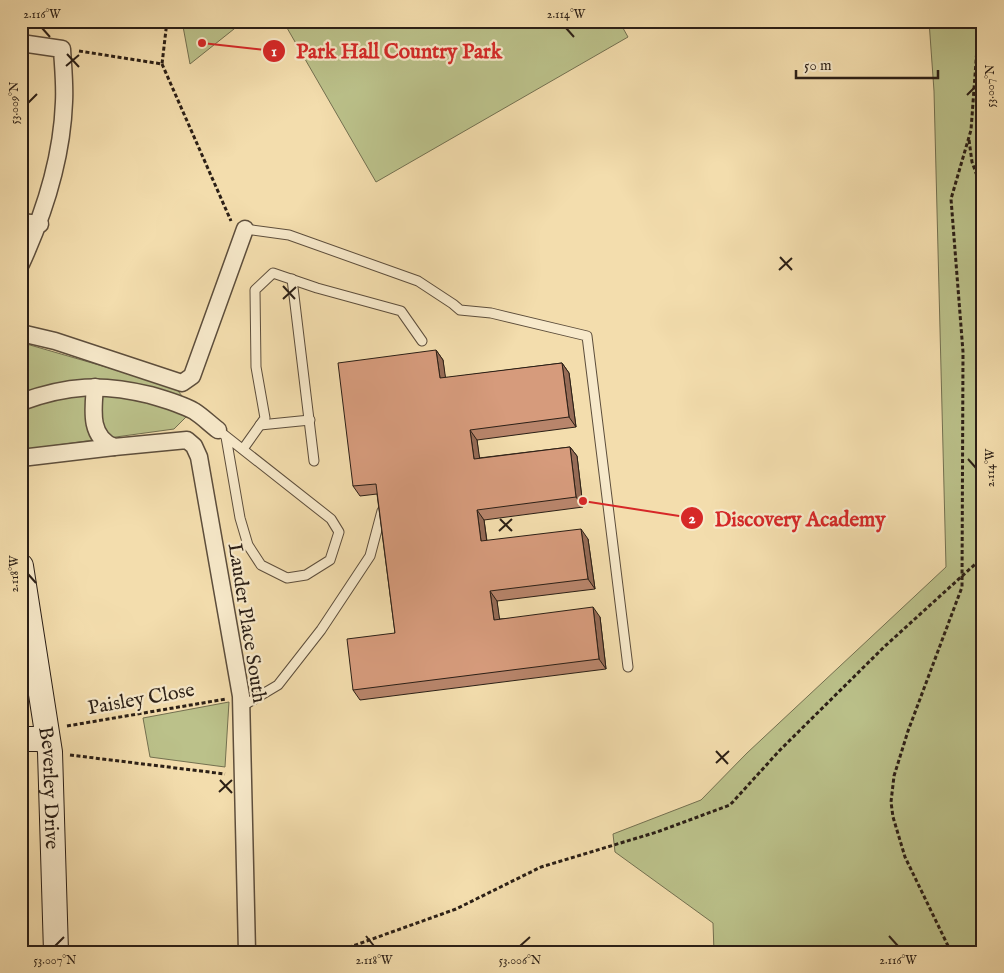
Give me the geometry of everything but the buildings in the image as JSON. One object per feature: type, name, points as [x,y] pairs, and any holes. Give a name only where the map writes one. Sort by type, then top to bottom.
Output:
[{"type":"street","points":[[21,43],[62,49],[64,102],[58,156],[40,224],[21,264]]},
{"type":"street","points":[[21,222],[40,224]]},
{"type":"street","points":[[21,333],[55,341],[182,383],[192,376],[245,230]]},
{"type":"street","points":[[21,401],[51,392],[95,387],[119,388],[163,398],[194,411],[222,434]]},
{"type":"street","points":[[95,387],[94,423],[98,436],[104,443],[114,447]]},
{"type":"street","name":"Lauder Place South","points":[[26,457],[178,439],[187,440],[197,452],[241,701],[247,952]]},
{"type":"street","name":"Beverley Drive","points":[[21,566],[48,740],[56,952]]},
{"type":"street","points":[[21,739],[48,740]]},
{"type":"lane","points":[[245,230],[289,235],[418,281],[460,310],[491,313],[587,336],[628,667]]},
{"type":"lane","points":[[243,450],[265,418],[256,367],[254,290],[273,272],[401,311],[422,341]]},
{"type":"lane","points":[[292,279],[314,461]]},
{"type":"lane","points":[[260,426],[310,420]]},
{"type":"lane","points":[[222,434],[331,519],[339,532],[330,560],[306,575],[287,578],[261,566],[248,545],[240,518],[222,434]]},
{"type":"lane","points":[[241,701],[278,686],[321,630],[370,556],[382,511]]},
{"type":"path","points":[[167,21],[162,64],[234,228],[245,230]]},
{"type":"path","points":[[951,952],[906,857],[893,816],[891,802],[894,776],[908,731],[958,600],[963,577],[963,352],[951,199],[969,138],[979,21]]},
{"type":"path","points":[[62,49],[162,64]]},
{"type":"path","points":[[969,138],[972,162],[983,192]]},
{"type":"path","points":[[336,952],[456,909],[541,867],[657,832],[730,805],[780,750],[871,660],[983,557]]},
{"type":"path","name":"Paisley Close","points":[[48,740],[241,701]]},
{"type":"path","points":[[48,740],[242,776]]},
{"type":"green space","points":[[182,21],[244,21],[190,64]]},
{"type":"green space","points":[[283,21],[619,21],[628,37],[376,182]]},
{"type":"green space","points":[[929,21],[983,21],[983,952],[714,952],[713,923],[615,852],[613,834],[701,800],[747,753],[946,567],[934,91]]},
{"type":"green space","points":[[23,343],[175,387],[189,405],[189,414],[174,429],[21,450],[21,344]]},
{"type":"green space","points":[[229,702],[225,767],[150,757],[143,718]]},
{"type":"place","name":"Park Hall Country Park","points":[[202,43]]},
{"type":"place","name":"Discovery Academy","points":[[583,501]]}]
